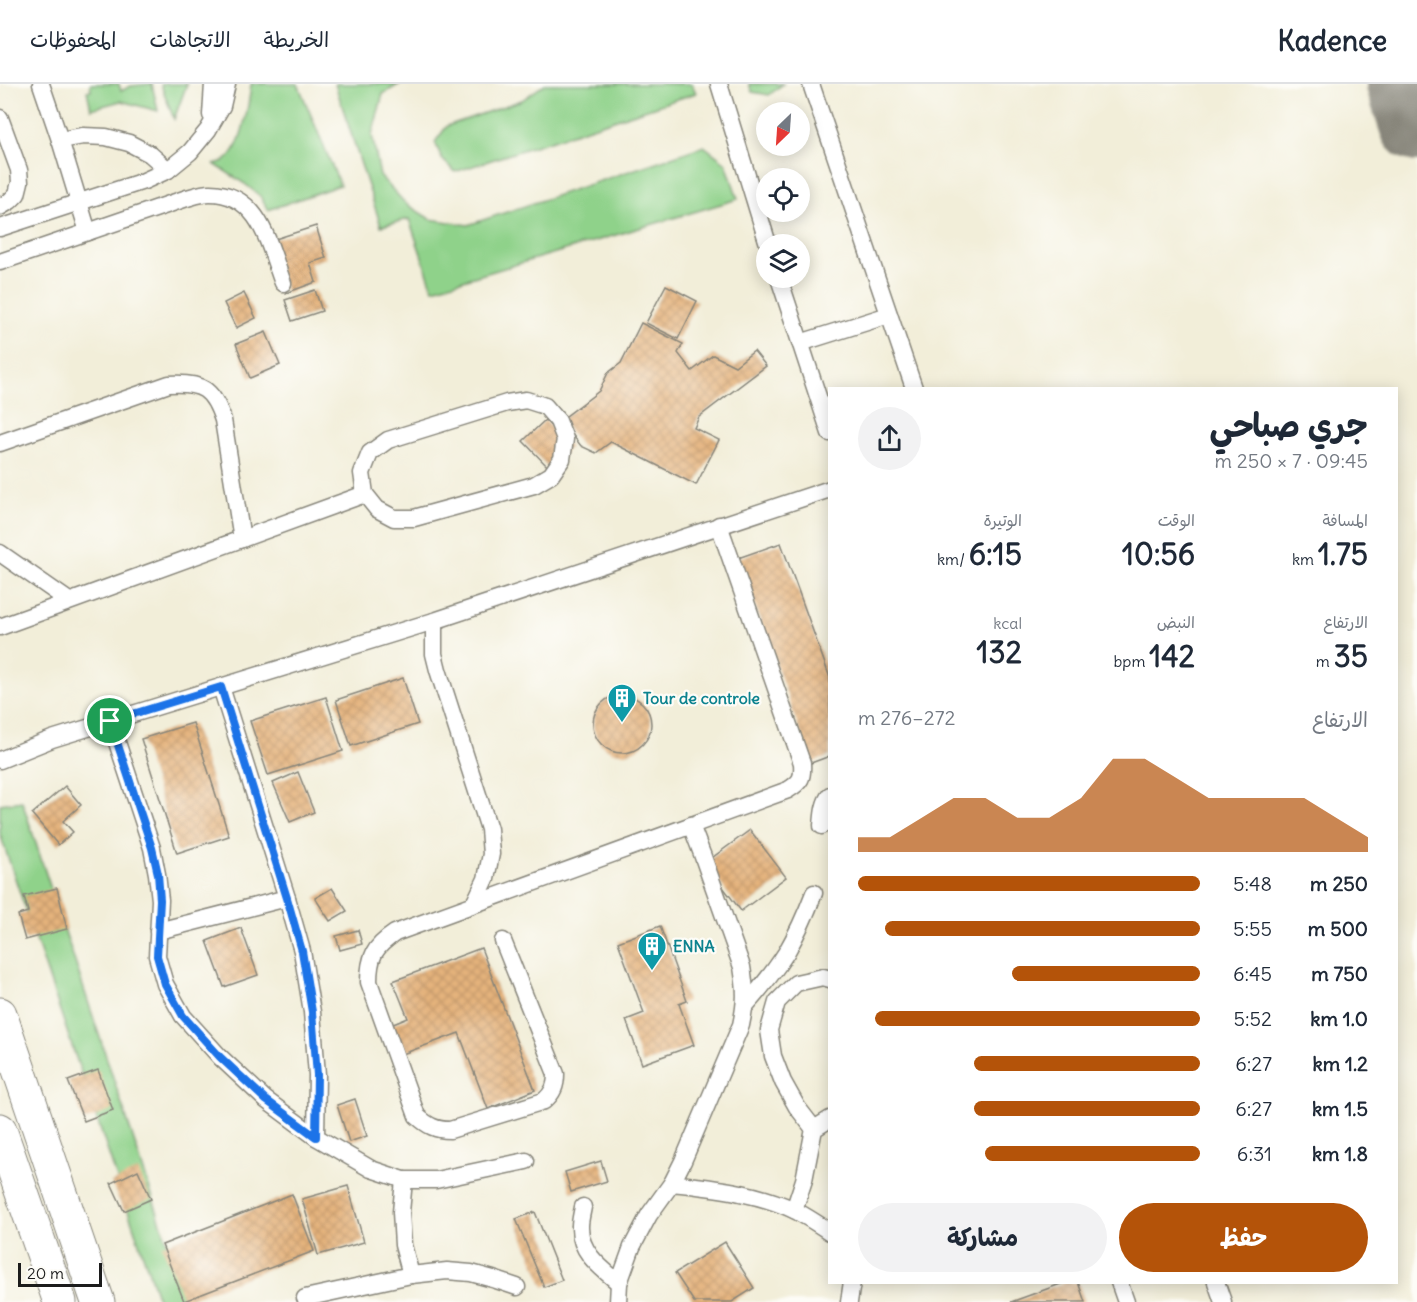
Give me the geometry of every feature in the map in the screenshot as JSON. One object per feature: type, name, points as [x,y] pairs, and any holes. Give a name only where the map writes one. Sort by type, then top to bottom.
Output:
[{"type":"highway","points":[[0,1014],[98,1302]]},
{"type":"highway","points":[[0,1130],[60,1302]]},
{"type":"lane","points":[[41,84],[88,232]]},
{"type":"lane","points":[[208,130],[213,104],[213,84]]},
{"type":"lane","points":[[0,228],[144,181],[168,170],[190,152],[208,130],[222,106],[227,84]]},
{"type":"lane","points":[[719,84],[765,234]]},
{"type":"lane","points":[[811,84],[914,387]]},
{"type":"lane","points":[[0,118],[19,170],[20,183],[17,194],[0,207]]},
{"type":"lane","points":[[60,140],[83,136],[106,137],[129,143],[150,154],[168,170]]},
{"type":"lane","points":[[0,262],[187,198],[209,193],[229,196],[248,206],[261,223],[283,283]]},
{"type":"lane","points":[[782,288],[828,427]]},
{"type":"lane","points":[[800,343],[889,315]]},
{"type":"lane","points":[[0,443],[170,384],[188,382],[205,389],[218,403],[224,420],[242,539]]},
{"type":"lane","points":[[526,400],[545,406],[558,421],[565,439],[562,459],[551,475],[534,485],[414,518],[394,518],[377,509],[365,494],[362,472],[370,453],[388,440],[507,403],[526,400]]},
{"type":"lane","points":[[0,760],[110,721],[434,621],[828,490]]},
{"type":"lane","points":[[0,627],[365,494]]},
{"type":"lane","points":[[503,941],[556,1074],[556,1084],[552,1094],[544,1101],[450,1130],[438,1130],[426,1125],[417,1116],[369,982],[369,967],[374,953],[383,941],[395,933],[788,790],[798,784],[803,774],[802,763],[719,525]]},
{"type":"lane","points":[[0,553],[69,601]]},
{"type":"lane","points":[[434,621],[434,654],[438,670],[489,829],[491,854],[486,879],[474,904]]},
{"type":"lane","points":[[221,687],[302,951],[312,1012],[317,1075],[316,1137]]},
{"type":"lane","points":[[110,721],[152,848],[158,874],[160,900],[157,956],[165,984],[183,1016],[220,1057],[266,1100],[316,1137],[371,1169],[404,1180],[436,1180],[526,1161]]},
{"type":"lane","points":[[822,826],[828,796]]},
{"type":"lane","points":[[618,1302],[620,1282],[632,1247],[683,1161],[741,1025],[746,1005],[746,986],[742,968],[691,825]]},
{"type":"lane","points":[[746,1005],[786,953],[814,893]]},
{"type":"lane","points":[[158,931],[287,898]]},
{"type":"lane","points":[[814,1129],[797,1107],[783,1082],[773,1056],[769,1030],[777,1002],[796,983],[823,977],[828,978]]},
{"type":"lane","points":[[794,1210],[804,1180],[814,1129],[828,1120]]},
{"type":"lane","points":[[404,1180],[401,1212],[403,1245],[411,1275]]},
{"type":"lane","points":[[672,1183],[765,1199],[794,1210],[828,1231]]},
{"type":"lane","points":[[583,1207],[580,1227],[584,1248],[597,1265],[620,1282]]},
{"type":"lane","points":[[305,1298],[411,1275],[447,1271],[494,1278],[517,1287]]},
{"type":"lane","points":[[849,1302],[852,1284]]},
{"type":"lane","points":[[1120,1284],[1126,1302]]},
{"type":"lane","points":[[1217,1284],[1223,1302]]},
{"type":"green space","points":[[90,84],[119,84],[121,91],[131,86],[152,84],[158,111],[121,101],[91,109],[87,91],[91,90]]},
{"type":"green space","points":[[187,84],[174,119],[161,85]]},
{"type":"green space","points":[[251,84],[298,84],[340,185],[268,210],[260,196],[214,164],[227,159],[237,145],[244,124]]},
{"type":"green space","points":[[335,84],[400,84],[383,94],[372,135],[380,176],[406,204],[430,219],[468,225],[704,146],[726,163],[738,199],[433,289],[409,219],[381,226]]},
{"type":"green space","points":[[545,84],[692,84],[696,93],[455,172],[442,159],[435,142],[447,126],[522,100]]},
{"type":"green space","points":[[749,84],[783,84],[769,95],[752,92]]},
{"type":"green space","points":[[22,801],[187,1302],[159,1302],[0,834],[0,804]]},
{"type":"building","points":[[316,226],[326,258],[310,263],[316,282],[286,293],[269,241]]},
{"type":"building","points":[[666,285],[697,301],[678,339],[646,323]]},
{"type":"building","points":[[315,290],[322,311],[292,321],[285,300]]},
{"type":"building","points":[[244,293],[256,318],[236,328],[224,303]]},
{"type":"building","points":[[641,323],[683,344],[678,353],[692,371],[713,355],[735,366],[754,351],[766,366],[699,417],[694,428],[719,440],[696,485],[611,442],[596,453],[581,446],[561,420],[599,391],[608,373],[621,363]]},
{"type":"building","points":[[266,332],[280,365],[250,378],[236,344]]},
{"type":"building","points":[[545,420],[570,447],[549,468],[523,441]]},
{"type":"building","points":[[781,543],[828,672],[828,757],[811,763],[738,558]]},
{"type":"building","points":[[403,678],[418,724],[351,746],[336,700]]},
{"type":"building","name":"Tour de controle","points":[[622,695],[633,697],[646,708],[651,724],[649,735],[638,748],[622,753],[611,751],[598,740],[593,724],[595,713],[606,700]]},
{"type":"building","points":[[326,697],[343,751],[268,775],[250,721]]},
{"type":"building","points":[[193,723],[229,836],[177,853],[141,739]]},
{"type":"building","points":[[298,772],[314,812],[290,822],[273,783]]},
{"type":"building","points":[[65,786],[81,805],[63,821],[73,832],[58,845],[32,814]]},
{"type":"building","points":[[750,830],[786,877],[741,911],[705,863]]},
{"type":"building","points":[[57,888],[67,929],[25,940],[18,915],[28,912],[24,896]]},
{"type":"building","points":[[332,888],[347,911],[330,921],[315,898]]},
{"type":"building","name":"ENNA","points":[[660,926],[687,1001],[679,1004],[694,1045],[642,1064],[626,1020],[644,1013],[618,942]]},
{"type":"building","points":[[241,928],[258,975],[224,987],[207,941]]},
{"type":"building","points":[[358,930],[362,944],[340,950],[336,936]]},
{"type":"building","points":[[481,948],[535,1090],[488,1109],[459,1033],[397,1056],[386,1027],[408,1018],[393,981]]},
{"type":"building","points":[[98,1070],[113,1110],[84,1121],[68,1081]]},
{"type":"building","points":[[355,1099],[367,1136],[349,1142],[337,1105]]},
{"type":"building","points":[[601,1161],[607,1181],[571,1192],[565,1172]]},
{"type":"building","points":[[138,1170],[151,1199],[124,1211],[111,1183]]},
{"type":"building","points":[[348,1186],[364,1242],[318,1255],[302,1199]]},
{"type":"building","points":[[292,1194],[314,1251],[184,1301],[162,1245]]},
{"type":"building","points":[[535,1212],[562,1280],[544,1287],[516,1219]]},
{"type":"building","points":[[725,1242],[754,1288],[732,1302],[694,1302],[675,1273]]},
{"type":"building","points":[[1060,1284],[1079,1284],[1085,1302],[1011,1302]]},
{"type":"taxiway","points":[[1404,84],[1417,124]]},
{"type":"place","name":"Tour de controle","points":[[622,724]]},
{"type":"place","name":"ENNA","points":[[652,972]]},
{"type":"route","points":[[221,687],[302,951],[312,1012],[317,1075],[316,1137],[266,1100],[220,1057],[183,1016],[165,984],[157,956],[160,900],[158,874],[152,848],[110,721],[221,687]]}]
